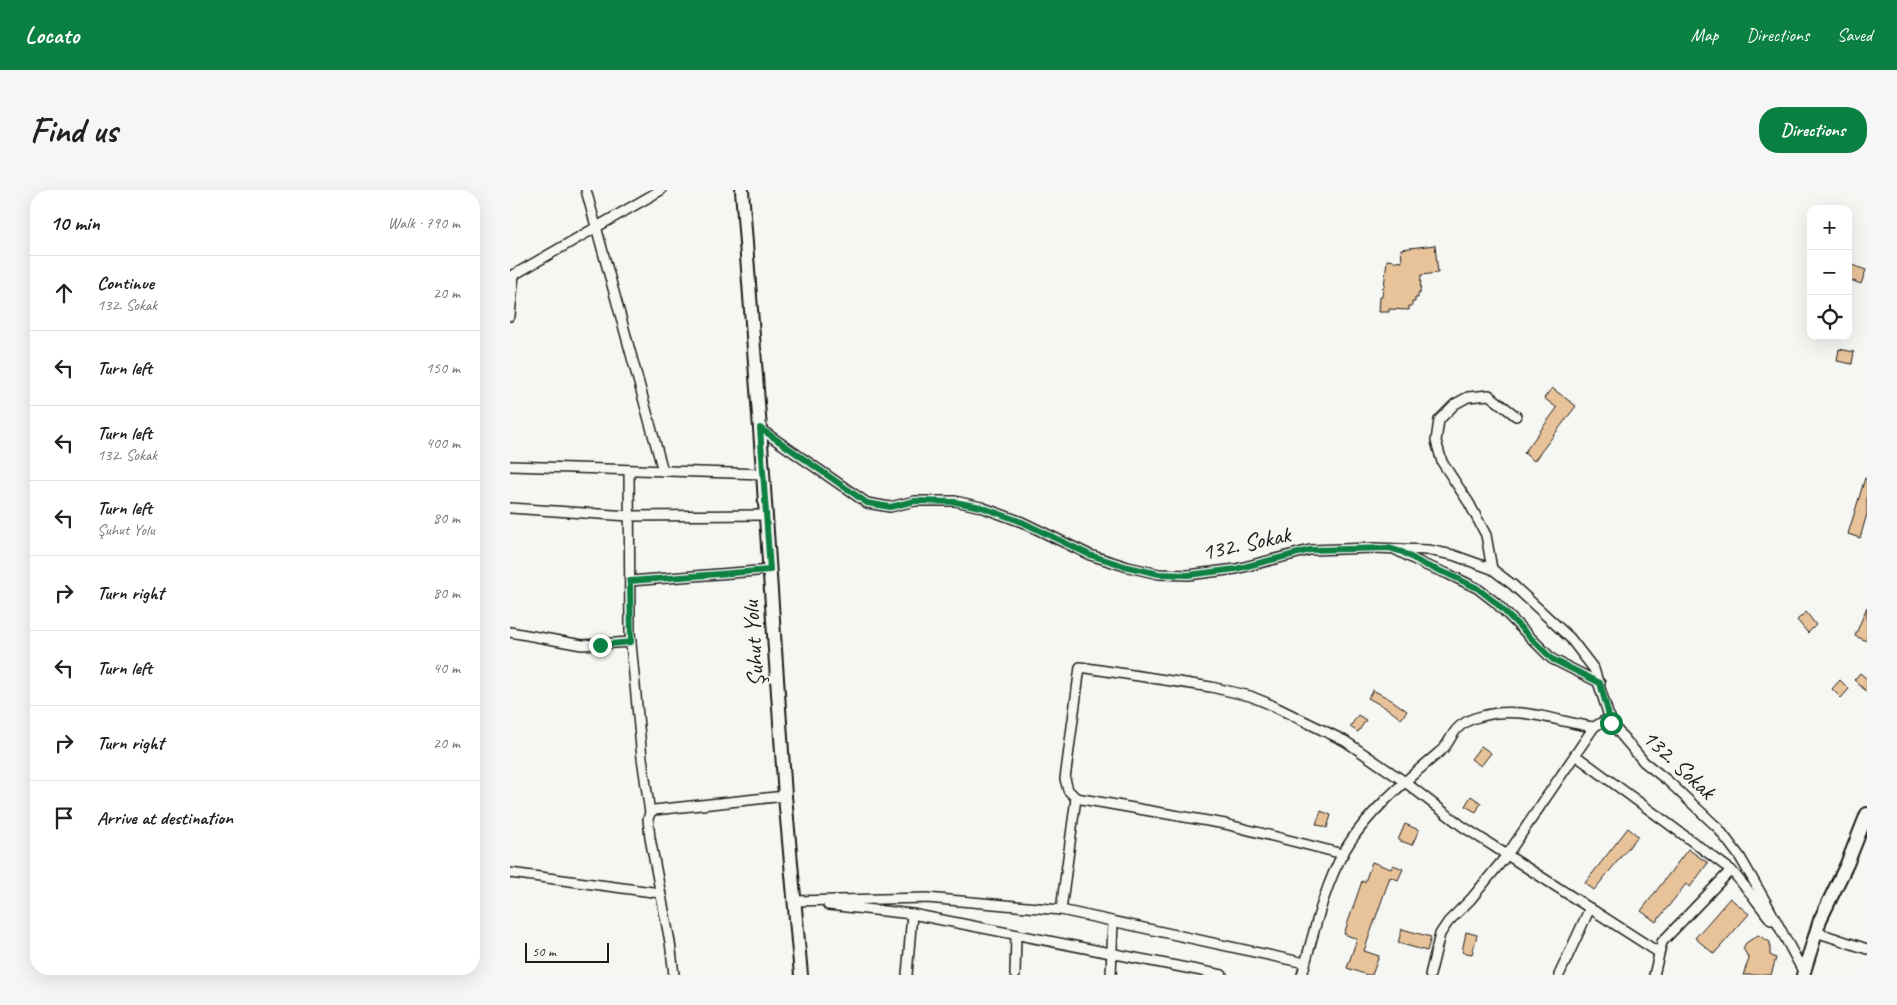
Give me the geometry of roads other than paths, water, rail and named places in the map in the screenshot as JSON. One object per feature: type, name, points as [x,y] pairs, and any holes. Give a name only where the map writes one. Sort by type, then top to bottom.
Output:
[{"type":"main road","name":"Şuhut Yolu","points":[[742,190],[785,796],[801,975]]},
{"type":"main road","points":[[1804,974],[1820,920],[1847,864],[1867,816]]},
{"type":"street","points":[[586,190],[663,471]]},
{"type":"street","points":[[510,316],[512,276],[661,190]]},
{"type":"street","points":[[1492,569],[1486,535],[1469,503],[1442,462],[1436,441],[1439,420],[1455,404],[1468,397],[1489,395],[1516,416]]},
{"type":"street","name":"132. Sokak","points":[[760,428],[867,503],[890,507],[915,501],[955,502],[981,507],[1022,522],[1090,555],[1159,574],[1188,575],[1236,569],[1310,550],[1389,548],[1428,550],[1453,555],[1492,569],[1513,585],[1570,638],[1594,669],[1600,683],[1611,723],[1644,762],[1668,781],[1718,828],[1740,858],[1804,974]]},
{"type":"street","points":[[510,466],[763,474]]},
{"type":"street","points":[[628,470],[631,642],[642,758],[650,813],[648,820],[650,838],[670,942],[674,975]]},
{"type":"street","points":[[510,508],[629,516],[766,515]]},
{"type":"street","points":[[1389,548],[1402,552],[1425,565],[1477,588],[1495,602],[1552,659],[1600,683]]},
{"type":"street","points":[[630,581],[770,570]]},
{"type":"street","points":[[510,632],[582,645],[631,642]]},
{"type":"street","points":[[1344,854],[1225,824],[1076,798],[1068,790],[1065,779],[1080,667],[1211,687],[1250,696],[1345,741],[1405,782],[1462,826],[1658,952]]},
{"type":"street","points":[[1302,975],[1320,910],[1335,869],[1344,854],[1372,815],[1405,782],[1445,747],[1457,729],[1466,722],[1483,715],[1510,713],[1533,714],[1594,727]]},
{"type":"street","points":[[1430,975],[1440,934],[1448,922],[1471,899],[1507,855],[1594,727],[1610,718]]},
{"type":"street","points":[[1575,755],[1731,870],[1789,945]]},
{"type":"street","points":[[650,813],[654,810],[785,796]]},
{"type":"street","points":[[1061,910],[1076,798]]},
{"type":"street","points":[[1654,975],[1658,952],[1662,942],[1731,870]]},
{"type":"street","points":[[510,873],[660,893]]},
{"type":"street","points":[[793,901],[927,898],[1061,910],[1306,963]]},
{"type":"street","points":[[793,901],[912,914],[1222,975]]},
{"type":"street","points":[[1559,975],[1590,908]]},
{"type":"street","points":[[906,975],[912,914]]},
{"type":"street","points":[[1112,975],[1113,922]]},
{"type":"street","points":[[1816,932],[1867,950]]},
{"type":"street","points":[[1015,975],[1016,934]]}]
